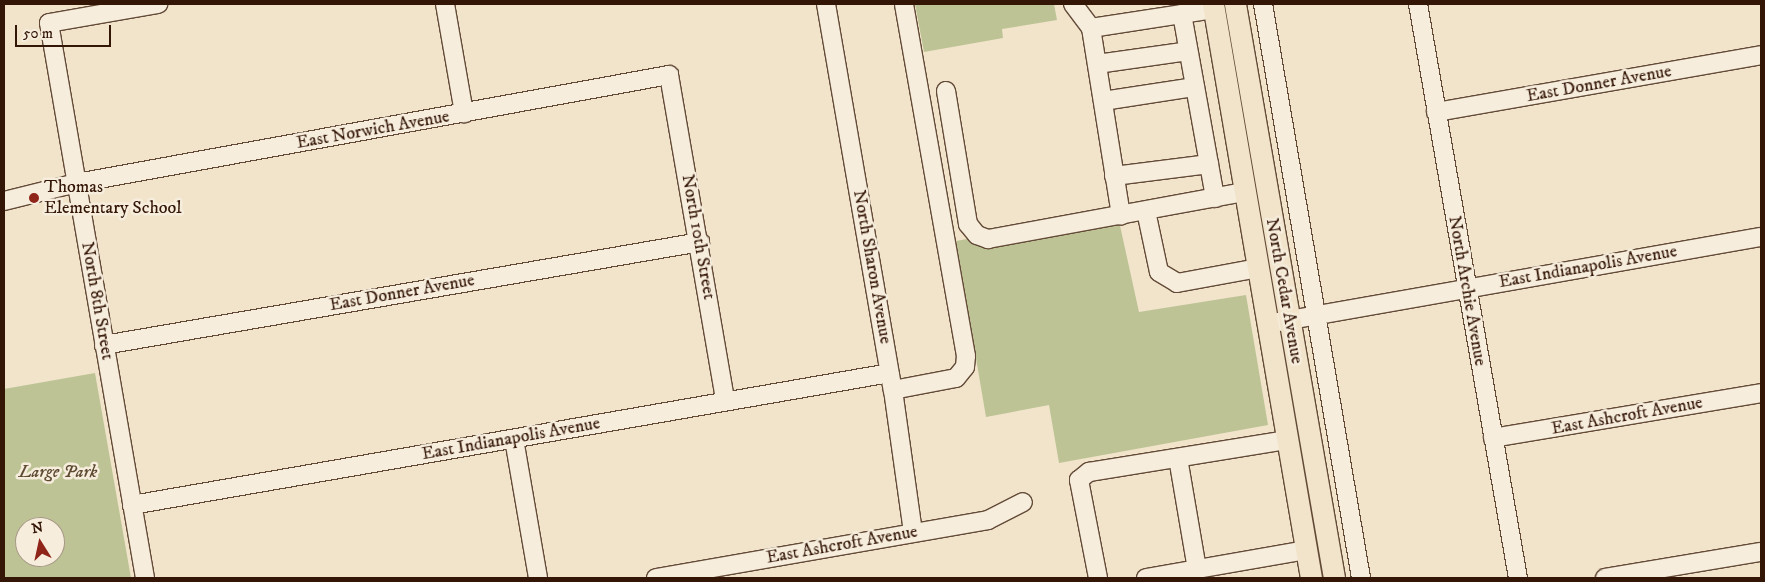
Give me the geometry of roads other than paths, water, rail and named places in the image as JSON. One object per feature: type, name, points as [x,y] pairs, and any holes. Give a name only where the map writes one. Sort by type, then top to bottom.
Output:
[{"type":"main road","name":"North Cedar Avenue","points":[[1235,4],[1334,578]]},
{"type":"main road","name":"North Cedar Avenue","points":[[1213,6],[1310,578]]},
{"type":"main road","points":[[1213,6],[1224,12],[1228,18],[1239,66],[1248,80]]},
{"type":"street","name":"North 8th Street","points":[[145,578],[49,23],[158,4]]},
{"type":"street","points":[[445,4],[464,113]]},
{"type":"street","name":"North Sharon Avenue","points":[[826,4],[892,382],[913,532]]},
{"type":"street","name":"East Indianapolis Avenue","points":[[132,505],[514,439],[725,400],[892,382],[956,378],[965,367],[966,356],[904,4]]},
{"type":"street","points":[[1073,4],[1091,28],[1121,216]]},
{"type":"street","points":[[1263,4],[1361,578]]},
{"type":"street","name":"North Archie Avenue","points":[[1418,4],[1518,578]]},
{"type":"street","points":[[1091,28],[1175,11],[1213,6]]},
{"type":"street","points":[[1175,11],[1188,50],[1215,198]]},
{"type":"street","points":[[1097,64],[1188,50]]},
{"type":"street","name":"East Donner Avenue","points":[[1436,112],[1761,56]]},
{"type":"street","name":"East Norwich Avenue","points":[[4,201],[77,183],[668,75]]},
{"type":"street","name":"North 10th Street","points":[[668,75],[700,242],[725,400]]},
{"type":"street","points":[[1103,101],[1195,87]]},
{"type":"street","points":[[946,90],[968,224],[977,235],[988,239],[1245,192]]},
{"type":"street","points":[[1114,176],[1209,164]]},
{"type":"street","points":[[1146,211],[1159,272],[1177,283],[1258,268]]},
{"type":"street","name":"East Indianapolis Avenue","points":[[1267,323],[1761,237]]},
{"type":"street","name":"East Donner Avenue","points":[[104,345],[700,242]]},
{"type":"street","name":"East Ashcroft Avenue","points":[[1493,438],[1761,393]]},
{"type":"street","points":[[514,439],[538,578]]},
{"type":"street","points":[[1098,578],[1079,480],[1089,472],[1287,440]]},
{"type":"street","points":[[1178,458],[1197,569]]},
{"type":"street","name":"East Ashcroft Avenue","points":[[656,578],[988,520],[1023,502]]},
{"type":"street","points":[[1146,578],[1306,550]]},
{"type":"street","points":[[1605,578],[1761,552]]},
{"type":"place","name":"Thomas Elementary School","points":[[34,198]]},
{"type":"park label","name":"Large Park","points":[[58,472]]}]
